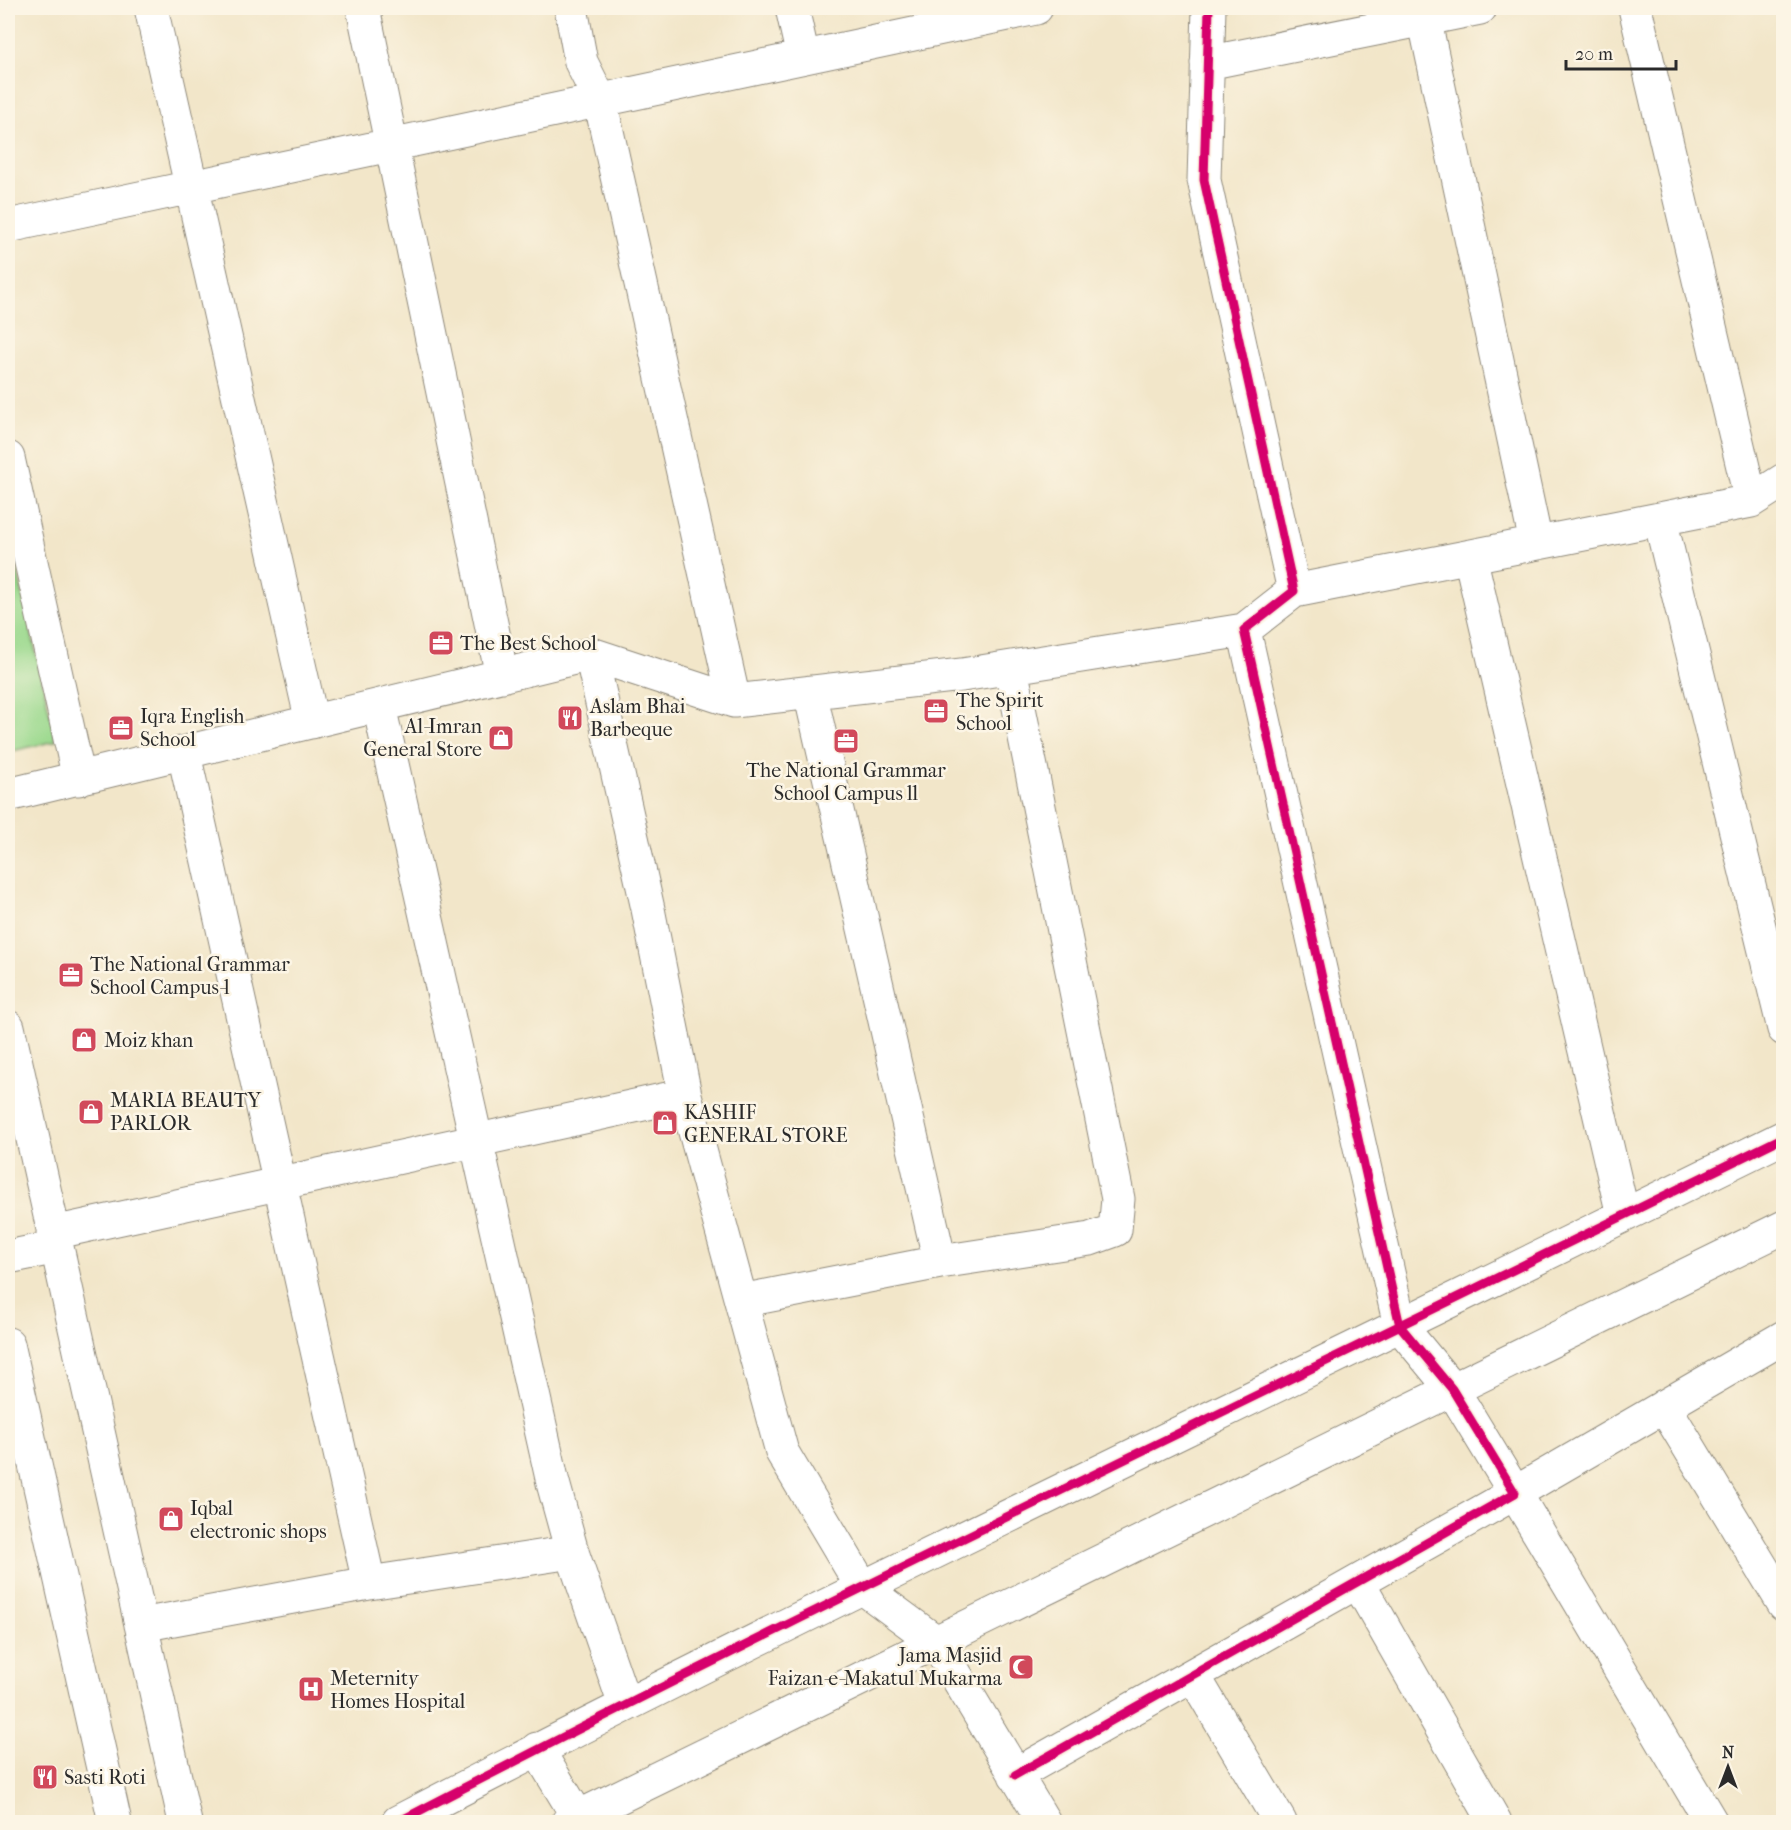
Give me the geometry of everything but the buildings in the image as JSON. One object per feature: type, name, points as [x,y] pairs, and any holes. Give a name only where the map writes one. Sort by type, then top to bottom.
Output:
[{"type":"street","points":[[151,8],[312,722]]},
{"type":"street","points":[[363,8],[502,676]]},
{"type":"street","points":[[571,8],[581,62],[600,100],[734,701]]},
{"type":"street","points":[[792,8],[803,57]]},
{"type":"street","points":[[8,226],[803,57],[998,11],[1036,8]]},
{"type":"street","points":[[1209,8],[1204,180],[1294,591]]},
{"type":"street","points":[[1207,63],[1423,13],[1480,8]]},
{"type":"street","points":[[1635,8],[1751,501]]},
{"type":"street","points":[[1423,13],[1536,543]]},
{"type":"street","points":[[8,458],[79,779]]},
{"type":"street","points":[[8,795],[591,654],[734,701],[962,675],[1244,630],[1294,591],[1751,501],[1784,480]]},
{"type":"street","points":[[1660,519],[1784,1029]]},
{"type":"street","points":[[1470,556],[1623,1215]]},
{"type":"street","points":[[1244,630],[1400,1326],[1452,1389],[1711,1822]]},
{"type":"street","points":[[591,654],[648,909],[685,1095],[782,1452],[863,1588],[936,1642],[1044,1822]]},
{"type":"street","points":[[741,1301],[939,1262],[1090,1239],[1115,1230],[1118,1199],[1011,668]]},
{"type":"street","points":[[810,692],[939,1262]]},
{"type":"street","points":[[379,706],[553,1483],[572,1552],[625,1705]]},
{"type":"street","points":[[184,754],[369,1583]]},
{"type":"street","points":[[8,1028],[185,1822]]},
{"type":"street","points":[[8,1257],[55,1240],[280,1185],[685,1095]]},
{"type":"street","points":[[399,1822],[625,1705],[1784,1137]]},
{"type":"street","points":[[537,1749],[576,1821],[1784,1227]]},
{"type":"street","points":[[1015,1775],[1515,1493],[1784,1337]]},
{"type":"street","points":[[8,1344],[115,1822]]},
{"type":"street","points":[[1664,1406],[1784,1604]]},
{"type":"street","points":[[141,1625],[369,1583],[572,1552]]},
{"type":"street","points":[[1358,1582],[1495,1822]]},
{"type":"street","points":[[1193,1675],[1280,1822]]},
{"type":"green space","points":[[8,530],[56,741],[8,752]]},
{"type":"cycle path","points":[[1015,1775],[1515,1493],[1452,1389],[1400,1326],[1244,630],[1294,591],[1204,180],[1209,8]]},
{"type":"cycle path","points":[[398,1822],[786,1625],[1784,1137]]},
{"type":"place","name":"The Best School","points":[[441,643]]},
{"type":"place","name":"The Spirit School","points":[[936,711]]},
{"type":"place","name":"Aslam Bhai Barbeque","points":[[570,718]]},
{"type":"place","name":"Iqra English School","points":[[121,728]]},
{"type":"place","name":"Al-Imran General Store","points":[[501,738]]},
{"type":"place","name":"The National Grammar School Campus ll","points":[[846,741]]},
{"type":"place","name":"The National Grammar School Campus-l","points":[[71,975]]},
{"type":"place","name":"Moiz khan","points":[[84,1040]]},
{"type":"place","name":"MARIA BEAUTY PARLOR","points":[[91,1112]]},
{"type":"place","name":"KASHIF GENERAL STORE","points":[[665,1123]]},
{"type":"place","name":"Iqbal electronic shops","points":[[171,1519]]},
{"type":"place","name":"Jama Masjid Faizan-e-Makatul Mukarma","points":[[1021,1667]]},
{"type":"place","name":"Meternity Homes Hospital","points":[[311,1689]]},
{"type":"place","name":"Sasti Roti","points":[[45,1777]]}]
